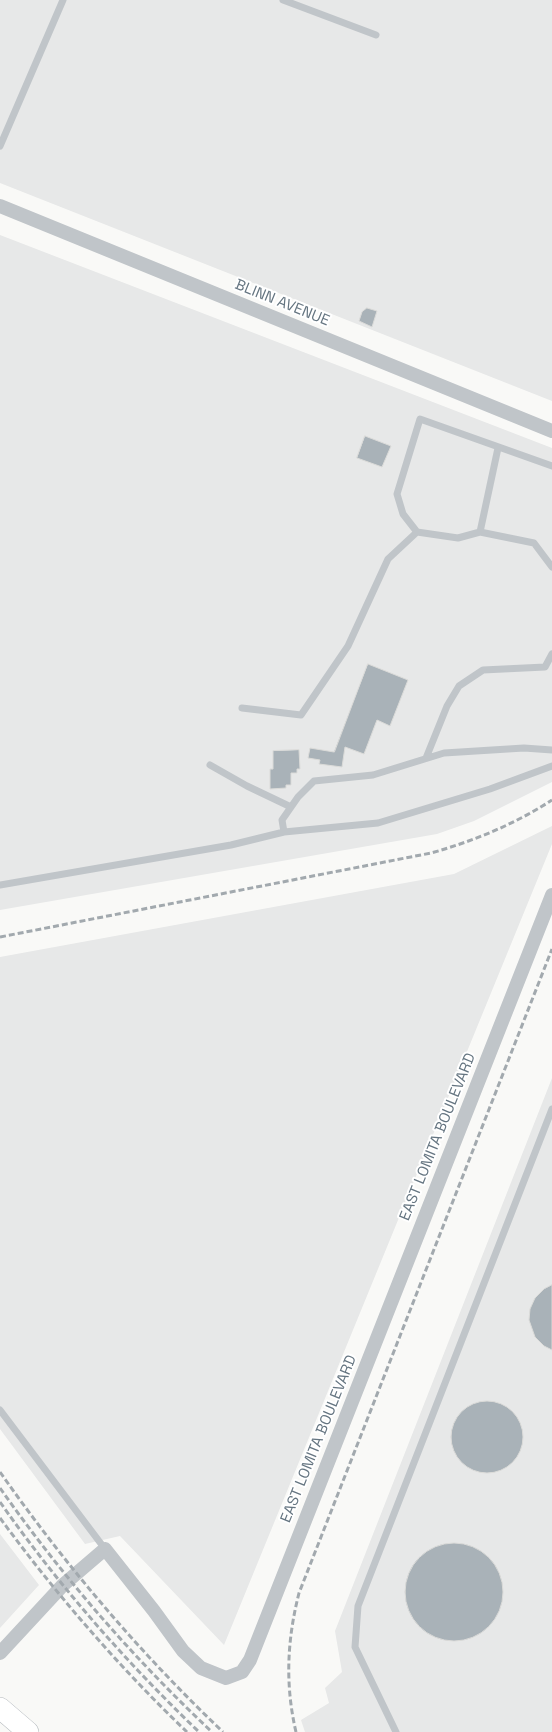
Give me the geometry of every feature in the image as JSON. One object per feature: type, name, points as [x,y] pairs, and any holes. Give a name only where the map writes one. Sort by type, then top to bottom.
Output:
[{"type":"main road","points":[[0,1708],[28,1732]]},
{"type":"street","name":"BLINN AVENUE","points":[[0,206],[552,431]]},
{"type":"street","name":"EAST LOMITA BOULEVARD","points":[[105,1549],[154,1611],[182,1651],[201,1668],[226,1678],[242,1672],[250,1660],[552,895]]},
{"type":"street","points":[[0,1653],[63,1585],[105,1549]]},
{"type":"lane","points":[[0,146],[63,0]]},
{"type":"lane","points":[[283,0],[376,35]]},
{"type":"lane","points":[[552,466],[420,419],[397,494],[403,514],[417,532],[458,538],[480,532],[534,544],[552,566]]},
{"type":"lane","points":[[480,532],[498,448]]},
{"type":"lane","points":[[242,708],[301,715],[348,646],[388,559],[417,532]]},
{"type":"lane","points":[[426,758],[447,706],[459,686],[483,670],[545,667],[552,654]]},
{"type":"lane","points":[[284,832],[282,820],[298,797],[314,781],[373,775],[444,753],[524,748],[552,750]]},
{"type":"lane","points":[[210,765],[247,786],[291,807]]},
{"type":"lane","points":[[0,885],[231,845],[284,832],[378,823],[490,789],[552,766]]},
{"type":"lane","points":[[396,1732],[355,1647],[358,1606],[552,1109]]},
{"type":"lane","points":[[0,1410],[105,1549]]},
{"type":"shaded area","points":[[0,0],[552,0],[552,401],[0,183]]},
{"type":"shaded area","points":[[0,235],[552,448],[552,782],[474,821],[437,834],[0,910]]},
{"type":"shaded area","points":[[552,826],[552,844],[224,1645],[120,1536],[85,1544],[0,1429],[0,957],[454,874]]},
{"type":"shaded area","points":[[552,1078],[552,1732],[305,1732],[301,1720],[329,1703],[325,1688],[342,1672],[335,1631]]},
{"type":"shaded area","points":[[0,1534],[39,1585],[0,1628]]},
{"type":"building","points":[[367,308],[377,311],[372,327],[359,321],[362,312]]},
{"type":"building","points":[[365,436],[391,446],[382,467],[357,458]]},
{"type":"building","points":[[368,664],[408,680],[390,726],[377,720],[364,754],[345,747],[342,767],[319,764],[320,760],[308,758],[310,748],[334,752]]},
{"type":"building","points":[[299,750],[300,769],[297,769],[297,773],[291,773],[291,785],[286,785],[286,788],[270,789],[270,769],[273,769],[273,751]]},
{"type":"building","points":[[552,1285],[552,1350],[544,1346],[535,1337],[529,1320],[530,1309],[535,1298],[544,1289]]},
{"type":"building","points":[[487,1401],[507,1407],[517,1417],[523,1437],[517,1457],[507,1467],[487,1473],[467,1467],[457,1457],[451,1437],[457,1417],[467,1407]]},
{"type":"building","points":[[454,1543],[473,1546],[489,1557],[500,1573],[503,1592],[500,1611],[489,1627],[473,1638],[454,1641],[435,1638],[419,1627],[408,1611],[405,1592],[408,1573],[419,1557],[435,1546]]},
{"type":"railway","points":[[0,937],[431,853],[494,831],[524,817],[552,800]]},
{"type":"railway","points":[[296,1732],[290,1697],[289,1662],[292,1628],[299,1593],[552,949]]},
{"type":"railway","points":[[0,1472],[51,1541],[105,1608],[162,1671],[223,1732]]},
{"type":"railway","points":[[0,1488],[73,1584],[154,1675],[212,1732]]},
{"type":"railway","points":[[0,1502],[46,1564],[94,1622],[145,1678],[199,1732]]},
{"type":"railway","points":[[0,1518],[43,1574],[89,1629],[161,1707],[187,1732]]}]
